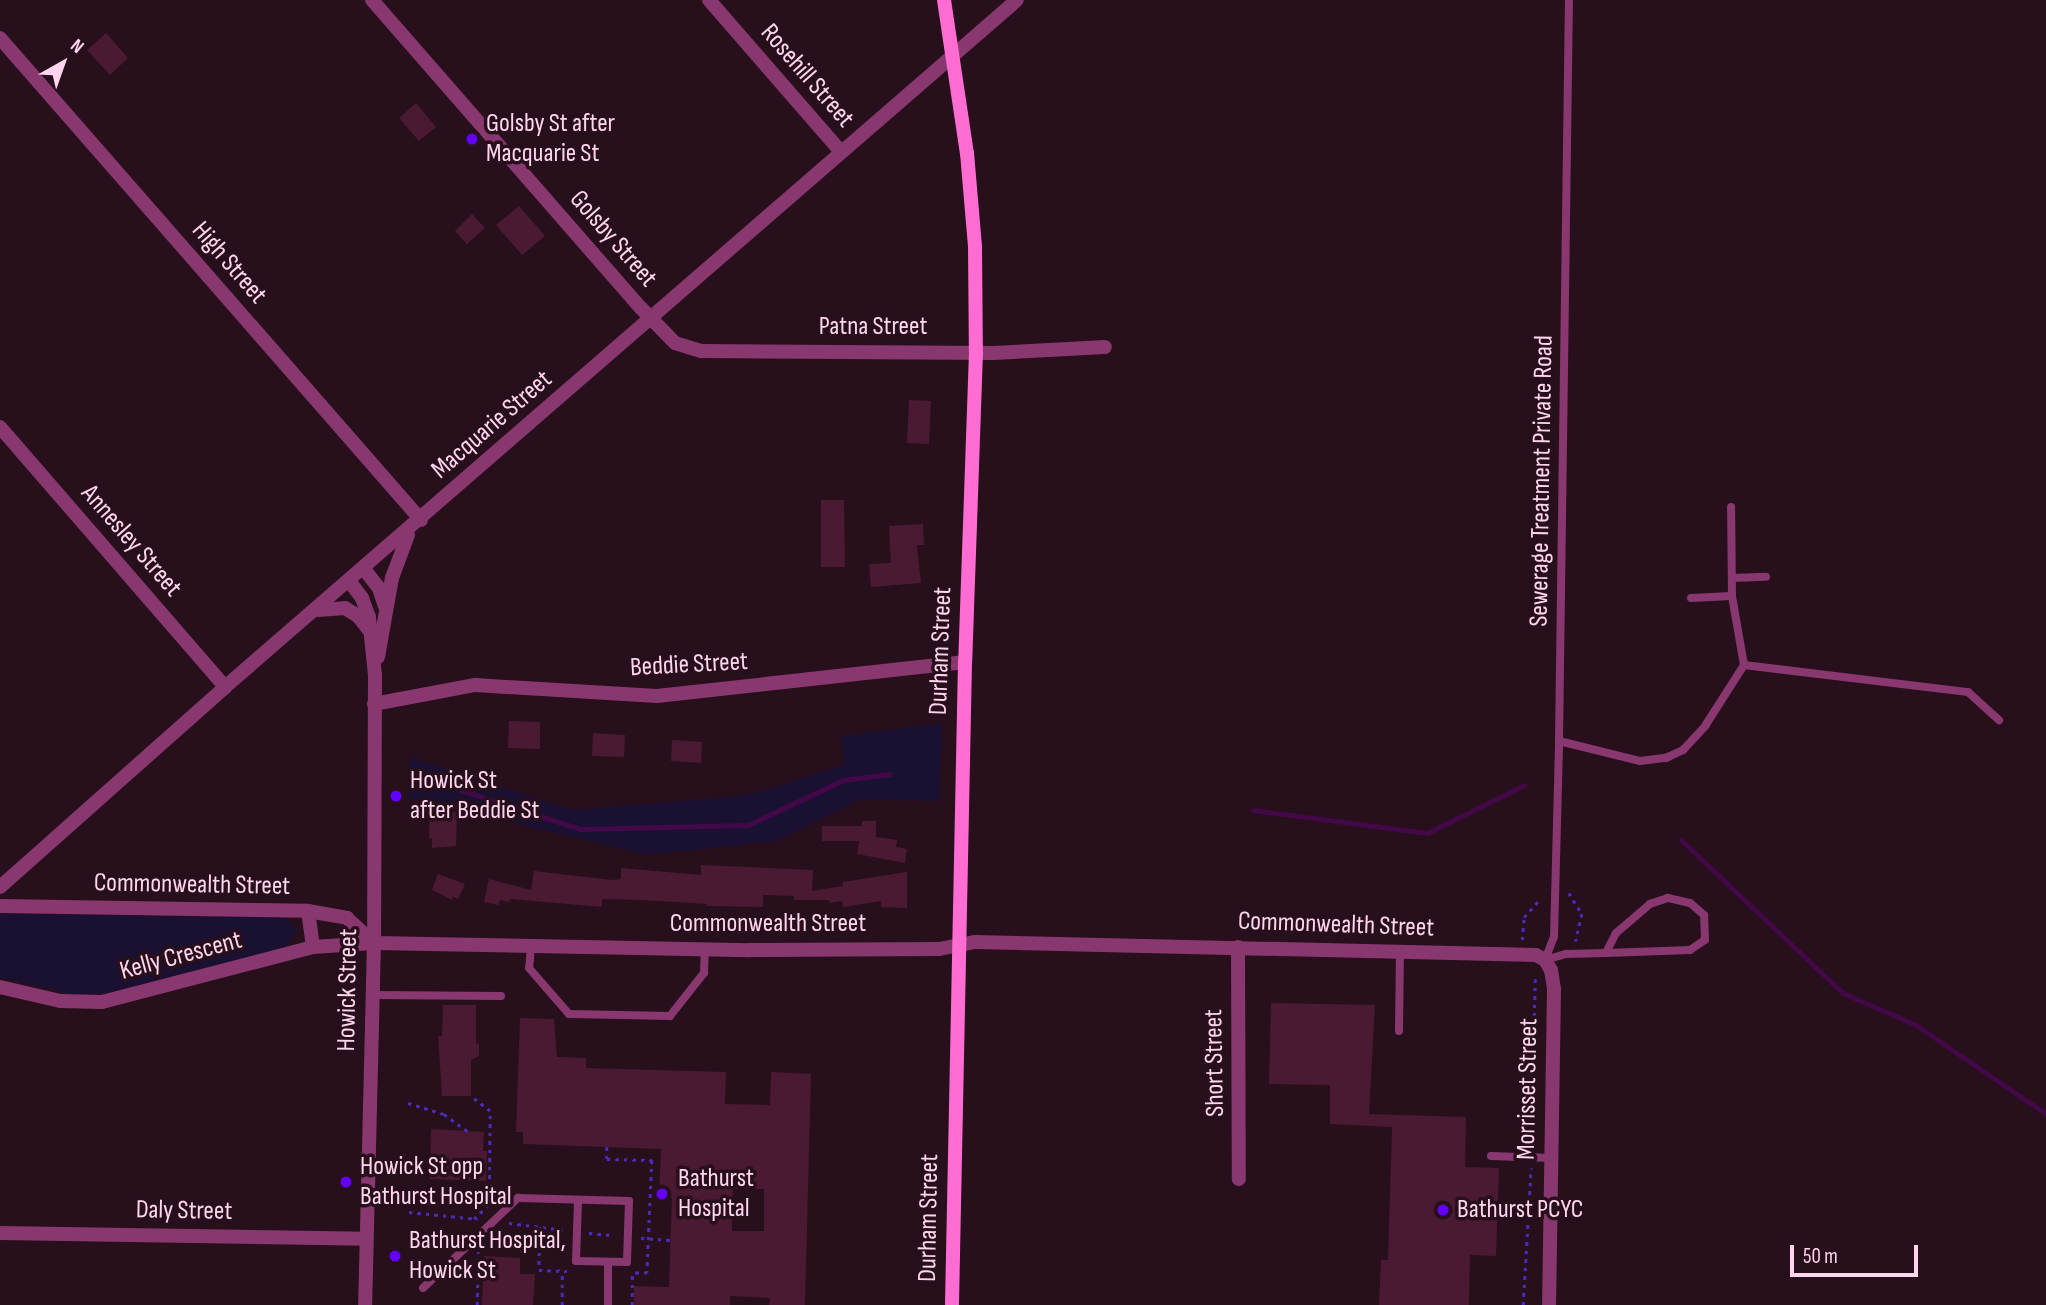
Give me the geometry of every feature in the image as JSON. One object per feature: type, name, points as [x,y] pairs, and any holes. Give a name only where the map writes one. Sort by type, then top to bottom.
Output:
[{"type":"main road","name":"Durham Street","points":[[944,0],[967,153],[975,247],[976,352],[965,662],[952,1305]]},
{"type":"street","name":"Golsby Street","points":[[372,0],[651,320]]},
{"type":"street","name":"Rosehill Street","points":[[709,0],[841,152]]},
{"type":"street","name":"Macquarie Street","points":[[0,887],[225,687],[350,582],[1017,0]]},
{"type":"street","name":"High Street","points":[[0,38],[417,523]]},
{"type":"street","name":"Patna Street","points":[[651,320],[676,343],[702,351],[976,352],[1105,347]]},
{"type":"street","name":"Annesley Street","points":[[0,428],[225,687]]},
{"type":"street","name":"Howick Street","points":[[374,676],[396,561],[417,523]]},
{"type":"street","points":[[364,569],[379,588],[386,607]]},
{"type":"street","name":"Howick Street","points":[[350,582],[366,607],[374,676],[374,943],[365,1305]]},
{"type":"street","points":[[316,611],[345,608],[358,616],[370,631]]},
{"type":"street","name":"Beddie Street","points":[[374,704],[475,685],[657,696],[965,662]]},
{"type":"street","name":"Commonwealth Street","points":[[0,906],[308,911],[347,918],[374,943],[705,950],[939,949],[983,942],[1534,957]]},
{"type":"street","points":[[308,911],[313,947]]},
{"type":"street","name":"Kelly Crescent","points":[[0,986],[60,1001],[102,1002],[313,947],[374,943]]},
{"type":"street","name":"Short Street","points":[[1238,947],[1239,1179]]},
{"type":"street","name":"Morrisset Street","points":[[1534,957],[1551,970],[1554,990],[1549,1305]]},
{"type":"street","name":"Daly Street","points":[[0,1233],[366,1239]]},
{"type":"lane","name":"Sewerage Treatment Private Road","points":[[1534,957],[1554,937],[1556,888],[1569,0]]},
{"type":"lane","points":[[1559,741],[1640,761],[1666,758],[1683,750],[1705,726],[1744,665],[1732,596],[1731,507]]},
{"type":"lane","points":[[1732,578],[1766,577]]},
{"type":"lane","points":[[1691,597],[1732,596]]},
{"type":"lane","points":[[1744,665],[1968,692],[1998,720]]},
{"type":"lane","points":[[1534,957],[1689,950],[1705,940],[1704,915],[1690,902],[1668,898],[1650,904],[1616,933],[1606,953]]},
{"type":"lane","points":[[531,947],[529,968],[569,1014],[657,1016],[670,1016],[704,973],[705,950]]},
{"type":"lane","points":[[1399,1031],[1400,953]]},
{"type":"lane","points":[[373,995],[502,996]]},
{"type":"lane","points":[[1491,1156],[1552,1158]]},
{"type":"lane","points":[[423,1288],[518,1198],[629,1201],[627,1262],[608,1267],[576,1261],[578,1200]]},
{"type":"lane","points":[[608,1267],[608,1305]]},
{"type":"path","points":[[1523,1305],[1531,1158],[1534,957],[1524,917],[1533,904],[1556,888],[1570,894],[1581,914],[1575,946],[1566,954]]},
{"type":"path","points":[[474,1099],[489,1111],[489,1204],[474,1219]]},
{"type":"path","points":[[408,1103],[444,1114],[469,1132]]},
{"type":"path","points":[[607,1147],[607,1159],[652,1160],[647,1273],[632,1273],[608,1267]]},
{"type":"path","points":[[409,1212],[671,1240]]},
{"type":"path","points":[[540,1227],[539,1270],[574,1271]]},
{"type":"path","points":[[477,1305],[478,1247]]},
{"type":"path","points":[[562,1271],[562,1305]]},
{"type":"path","points":[[632,1273],[632,1305]]},
{"type":"shaded area","points":[[942,723],[939,801],[860,799],[778,841],[649,855],[408,798],[409,757],[572,810],[728,797],[764,791],[845,764],[840,736]]},
{"type":"shaded area","points":[[0,914],[284,918],[292,923],[296,934],[286,947],[107,993],[77,995],[0,978]]},
{"type":"building","points":[[106,33],[128,58],[110,75],[87,50]]},
{"type":"building","points":[[416,103],[436,127],[419,141],[399,118]]},
{"type":"building","points":[[519,206],[545,236],[522,255],[496,225]]},
{"type":"building","points":[[472,214],[485,228],[467,244],[455,231]]},
{"type":"building","points":[[909,400],[931,401],[929,444],[907,443]]},
{"type":"building","points":[[821,500],[844,500],[845,567],[821,567]]},
{"type":"building","points":[[923,524],[924,545],[917,545],[921,583],[871,587],[869,564],[891,563],[889,526]]},
{"type":"building","points":[[509,721],[540,722],[540,749],[508,748]]},
{"type":"building","points":[[593,733],[625,735],[624,757],[592,756]]},
{"type":"building","points":[[672,740],[702,742],[701,763],[671,761]]},
{"type":"building","points":[[430,811],[457,812],[456,846],[432,848],[432,838],[429,838]]},
{"type":"building","points":[[862,821],[876,821],[876,837],[897,840],[896,847],[907,849],[905,863],[857,854],[859,841],[822,841],[822,826],[862,826]]},
{"type":"building","points":[[701,865],[813,870],[812,891],[843,886],[843,882],[907,872],[907,908],[881,907],[881,901],[843,907],[842,901],[829,903],[829,900],[794,900],[794,896],[763,895],[763,907],[602,899],[602,907],[510,899],[509,902],[500,900],[498,905],[484,902],[489,879],[531,890],[534,871],[612,880],[621,879],[621,868],[701,875]]},
{"type":"building","points":[[438,874],[465,884],[458,899],[453,897],[452,900],[432,890]]},
{"type":"building","points":[[1271,1003],[1375,1005],[1369,1114],[1466,1117],[1465,1167],[1499,1168],[1496,1256],[1470,1255],[1469,1305],[1379,1305],[1381,1260],[1388,1260],[1392,1127],[1330,1124],[1330,1085],[1269,1084]]},
{"type":"building","points":[[443,1005],[476,1005],[476,1043],[479,1044],[479,1056],[471,1060],[471,1096],[442,1096],[438,1036],[442,1036]]},
{"type":"building","points":[[520,1018],[554,1019],[557,1057],[586,1058],[586,1068],[726,1072],[725,1104],[770,1105],[771,1072],[811,1074],[805,1305],[769,1305],[770,1298],[730,1296],[730,1305],[634,1305],[634,1286],[669,1287],[672,1198],[659,1197],[661,1149],[523,1144],[523,1132],[516,1132]],"holes":[[[733,1189],[764,1189],[764,1231],[732,1231]]]},
{"type":"building","points":[[431,1129],[484,1132],[483,1151],[487,1151],[486,1181],[430,1179]]},
{"type":"building","points":[[484,1256],[520,1258],[520,1274],[535,1274],[533,1305],[482,1305]]},
{"type":"waterway","points":[[424,778],[580,829],[748,825],[843,780],[890,774]]},
{"type":"waterway","points":[[1253,810],[1427,833],[1524,785]]},
{"type":"waterway","points":[[1681,840],[1843,993],[1916,1025],[2046,1114]]},
{"type":"place","name":"Golsby St after Macquarie St","points":[[472,139]]},
{"type":"place","name":"Howick St after Beddie St","points":[[396,796]]},
{"type":"place","name":"Howick St opp Bathurst Hospital","points":[[346,1182]]},
{"type":"place","name":"Bathurst Hospital","points":[[662,1194]]},
{"type":"place","name":"Bathurst PCYC","points":[[1443,1210]]},
{"type":"place","name":"Bathurst Hospital, Howick St","points":[[395,1256]]}]
